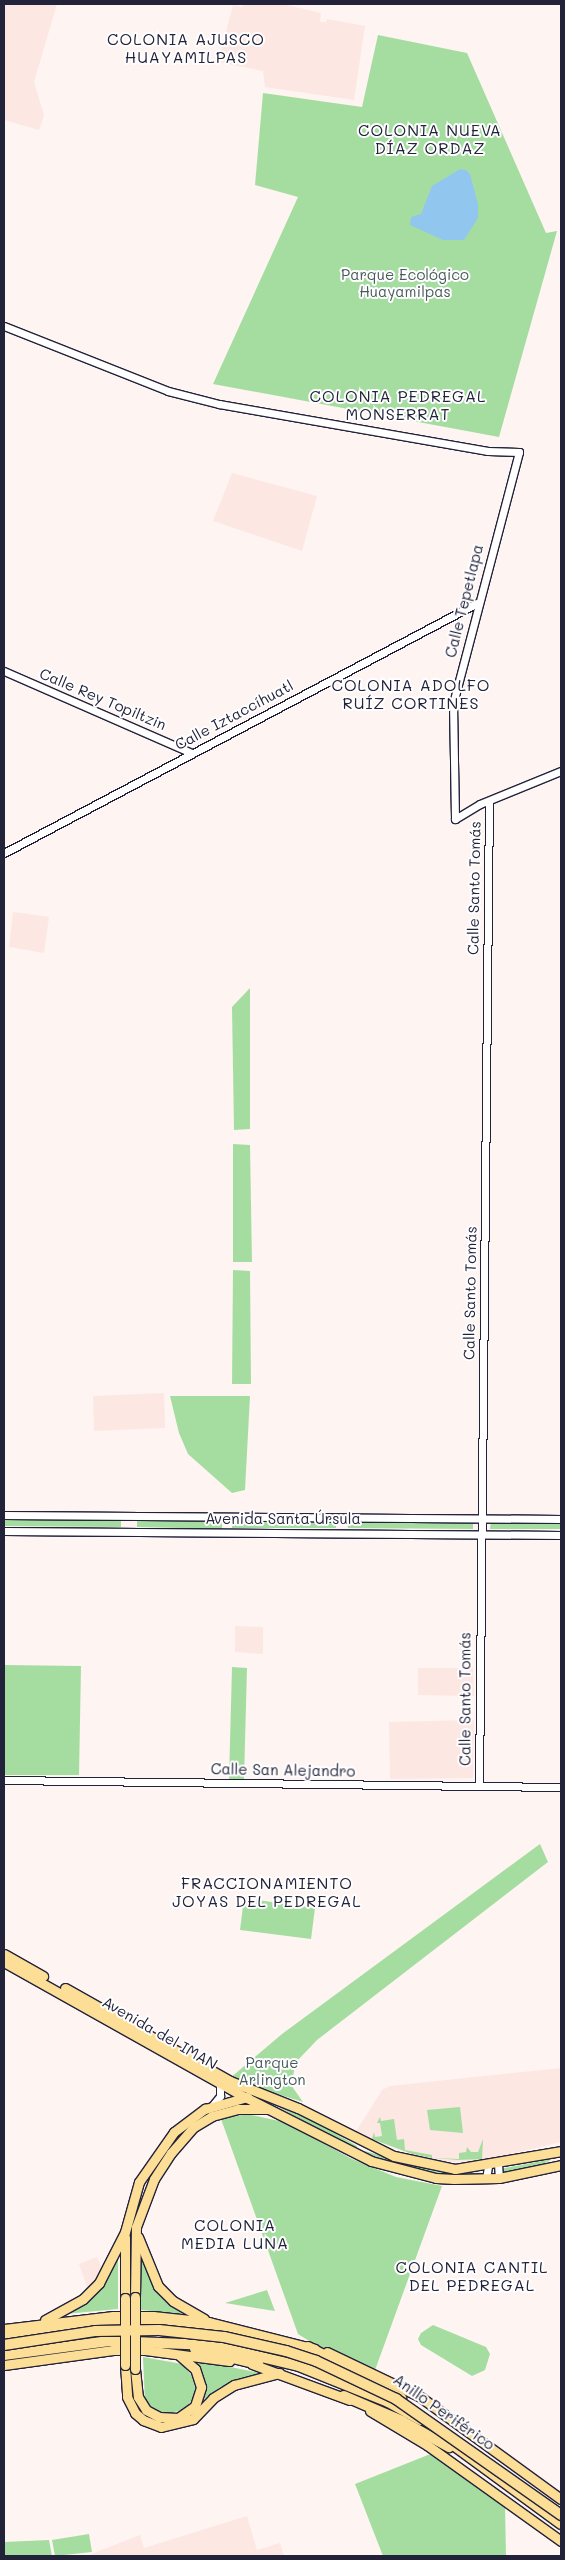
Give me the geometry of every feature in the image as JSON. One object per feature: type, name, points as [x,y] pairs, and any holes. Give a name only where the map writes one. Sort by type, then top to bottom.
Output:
[{"type":"highway","name":"Anillo Periférico","points":[[4,2338],[98,2324],[160,2324],[226,2332],[284,2346],[351,2371],[390,2390],[561,2514]]},
{"type":"highway","points":[[160,2324],[246,2330]]},
{"type":"highway","points":[[4,2345],[95,2331],[159,2330],[218,2336],[286,2351],[316,2361],[396,2398],[561,2514]]},
{"type":"highway","points":[[4,2351],[79,2339],[136,2336],[211,2341],[283,2355],[393,2402],[561,2522]]},
{"type":"highway","name":"Anillo Periférico","points":[[4,2355],[109,2341],[166,2347],[211,2345],[257,2354],[344,2382],[421,2421],[561,2522]]},
{"type":"highway","points":[[166,2347],[258,2364]]},
{"type":"highway","points":[[308,2347],[390,2390]]},
{"type":"highway","points":[[344,2396],[402,2421],[473,2460]]},
{"type":"main road","name":"Avenida del IMAN","points":[[4,1954],[214,2072],[267,2098],[298,2108],[394,2156],[455,2169],[488,2166],[560,2152]]},
{"type":"main road","name":"Avenida del IMAN","points":[[4,1962],[245,2097],[371,2161],[436,2178],[499,2178],[561,2165]]},
{"type":"main road","points":[[35,2323],[83,2300],[109,2268],[125,2232],[139,2182],[162,2146],[181,2125],[212,2106],[245,2097],[267,2098]]},
{"type":"main road","points":[[272,2110],[238,2109],[212,2116],[194,2127],[171,2153],[154,2179],[136,2227],[125,2365],[127,2397],[135,2413],[143,2420],[161,2428],[193,2419],[213,2398],[234,2385],[282,2373]]},
{"type":"main road","points":[[136,2227],[146,2262],[158,2286],[173,2301],[209,2322]]},
{"type":"main road","points":[[4,2365],[113,2350],[166,2347],[188,2362],[199,2378],[199,2397],[183,2416],[164,2419],[146,2410],[138,2397],[135,2369],[130,2297],[125,2232]]},
{"type":"main road","points":[[4,2329],[35,2323],[113,2316],[209,2322],[308,2347],[366,2369],[418,2396],[561,2499]]},
{"type":"main road","points":[[258,2364],[344,2396],[427,2444],[561,2540]]},
{"type":"street","name":"Calle Tepetlapa","points":[[4,326],[168,391],[219,404],[488,451],[519,452],[477,603],[453,703],[455,819],[489,801]]},
{"type":"street","name":"Calle Iztaccíhuatl","points":[[4,853],[477,603]]},
{"type":"street","name":"Calle Rey Topiltzin","points":[[4,671],[192,753]]},
{"type":"street","points":[[489,801],[561,771]]},
{"type":"street","name":"Calle Santo Tomás","points":[[479,1786],[489,801]]},
{"type":"street","name":"Avenida Santa Úrsula","points":[[4,1515],[561,1519]]},
{"type":"street","name":"Avenida Santa Úrsula","points":[[4,1531],[561,1535]]},
{"type":"street","name":"Calle San Alejandro","points":[[4,1780],[561,1787]]},
{"type":"street","points":[[212,2106],[220,2096],[220,2083]]},
{"type":"street","points":[[162,2146],[171,2153]]},
{"type":"street","points":[[498,2164],[499,2178]]},
{"type":"street","points":[[486,2178],[488,2166]]},
{"type":"shaded area","points":[[4,4],[57,4],[34,82],[44,115],[39,130],[4,120]]},
{"type":"shaded area","points":[[244,4],[282,4],[321,13],[320,22],[326,22],[327,19],[365,26],[354,100],[265,87],[263,71],[218,62],[233,5],[242,7]]},
{"type":"shaded area","points":[[232,473],[317,496],[302,551],[213,521]]},
{"type":"shaded area","points":[[13,912],[49,917],[44,953],[9,947]]},
{"type":"shaded area","points":[[164,1393],[165,1428],[94,1431],[93,1396]]},
{"type":"shaded area","points":[[235,1626],[263,1627],[263,1654],[235,1652]]},
{"type":"shaded area","points":[[418,1668],[473,1668],[474,1696],[418,1695]]},
{"type":"shaded area","points":[[474,1720],[473,1778],[390,1779],[389,1722]]},
{"type":"shaded area","points":[[561,2068],[561,2142],[485,2160],[455,2162],[426,2159],[355,2133],[382,2090],[390,2086]]},
{"type":"shaded area","points":[[97,2257],[103,2272],[88,2290],[79,2264]]},
{"type":"shaded area","points":[[247,2516],[257,2550],[280,2543],[284,2556],[86,2556],[140,2535],[144,2548]]},
{"type":"green space","name":"Parque Ecológico Huayamilpas","points":[[378,35],[467,53],[546,233],[557,231],[499,437],[213,384],[298,197],[255,185],[263,93],[362,107]]},
{"type":"green space","points":[[250,988],[250,1129],[234,1130],[232,1007]]},
{"type":"green space","points":[[233,1144],[250,1145],[252,1262],[233,1262]]},
{"type":"green space","points":[[233,1270],[250,1271],[251,1384],[232,1384]]},
{"type":"green space","points":[[170,1396],[250,1396],[245,1490],[232,1493],[188,1454],[179,1433]]},
{"type":"green space","points":[[4,1519],[121,1520],[121,1527],[4,1526]]},
{"type":"green space","points":[[137,1519],[222,1521],[222,1529],[137,1527]]},
{"type":"green space","points":[[336,1520],[336,1528],[232,1528],[232,1521]]},
{"type":"green space","points":[[347,1520],[473,1522],[473,1529],[348,1528]]},
{"type":"green space","points":[[491,1521],[561,1522],[561,1529],[490,1529]]},
{"type":"green space","points":[[4,1665],[81,1666],[79,1775],[4,1775]]},
{"type":"green space","points":[[232,1667],[247,1668],[244,1780],[229,1780]]},
{"type":"green space","name":"Parque Arlington","points":[[540,1844],[548,1862],[317,2040],[296,2062],[291,2085],[303,2102],[229,2079],[282,2034]]},
{"type":"green space","points":[[244,1898],[315,1908],[311,1939],[240,1930]]},
{"type":"green space","points":[[270,2102],[295,2110],[357,2146],[356,2151]]},
{"type":"green space","points":[[460,2107],[463,2133],[430,2130],[427,2110]]},
{"type":"green space","points":[[247,2114],[284,2122],[352,2159],[396,2177],[442,2186],[374,2373],[322,2349],[298,2334],[221,2119]]},
{"type":"green space","points":[[380,2117],[381,2121],[394,2119],[397,2140],[404,2139],[405,2150],[432,2155],[432,2158],[412,2154],[372,2139],[374,2132],[375,2137],[382,2136],[380,2123],[377,2123]]},
{"type":"green space","points":[[483,2139],[482,2159],[458,2160],[434,2158],[459,2159],[459,2153],[466,2152],[467,2147],[471,2152],[478,2152]]},
{"type":"green space","points":[[365,2151],[438,2172],[482,2173],[446,2176],[367,2156]]},
{"type":"green space","points":[[552,2159],[540,2166],[501,2174],[500,2169]]},
{"type":"green space","points":[[140,2249],[155,2289],[184,2314],[141,2310]]},
{"type":"green space","points":[[118,2253],[118,2309],[65,2314],[90,2298],[112,2269]]},
{"type":"green space","points":[[267,2290],[275,2311],[225,2303]]},
{"type":"green space","points":[[433,2325],[486,2347],[490,2354],[485,2370],[472,2376],[421,2345],[418,2339],[421,2333]]},
{"type":"green space","points":[[143,2357],[182,2364],[192,2376],[195,2387],[194,2397],[185,2409],[171,2413],[159,2412],[145,2402]]},
{"type":"green space","points":[[192,2359],[260,2373],[220,2387],[203,2400],[203,2377]]},
{"type":"green space","points":[[433,2453],[505,2505],[506,2556],[383,2556],[355,2484]]},
{"type":"green space","points":[[89,2534],[92,2552],[55,2556],[52,2540]]},
{"type":"green space","points":[[49,2540],[52,2556],[4,2556],[4,2542]]},
{"type":"water","points":[[460,169],[466,170],[470,174],[478,204],[478,218],[464,240],[443,240],[410,225],[411,217],[421,214],[432,186]]},
{"type":"district","name":"COLONIA AJUSCO HUAYAMILPAS","points":[[186,48]]},
{"type":"district","name":"COLONIA NUEVA DÍAZ ORDAZ","points":[[430,139]]},
{"type":"district","name":"COLONIA PEDREGAL MONSERRAT","points":[[398,405]]},
{"type":"district","name":"COLONIA ADOLFO RUÍZ CORTINES","points":[[411,694]]},
{"type":"district","name":"FRACCIONAMIENTO JOYAS DEL PEDREGAL","points":[[267,1892]]},
{"type":"district","name":"COLONIA MEDIA LUNA","points":[[235,2234]]},
{"type":"district","name":"COLONIA CANTIL DEL PEDREGAL","points":[[472,2276]]}]
